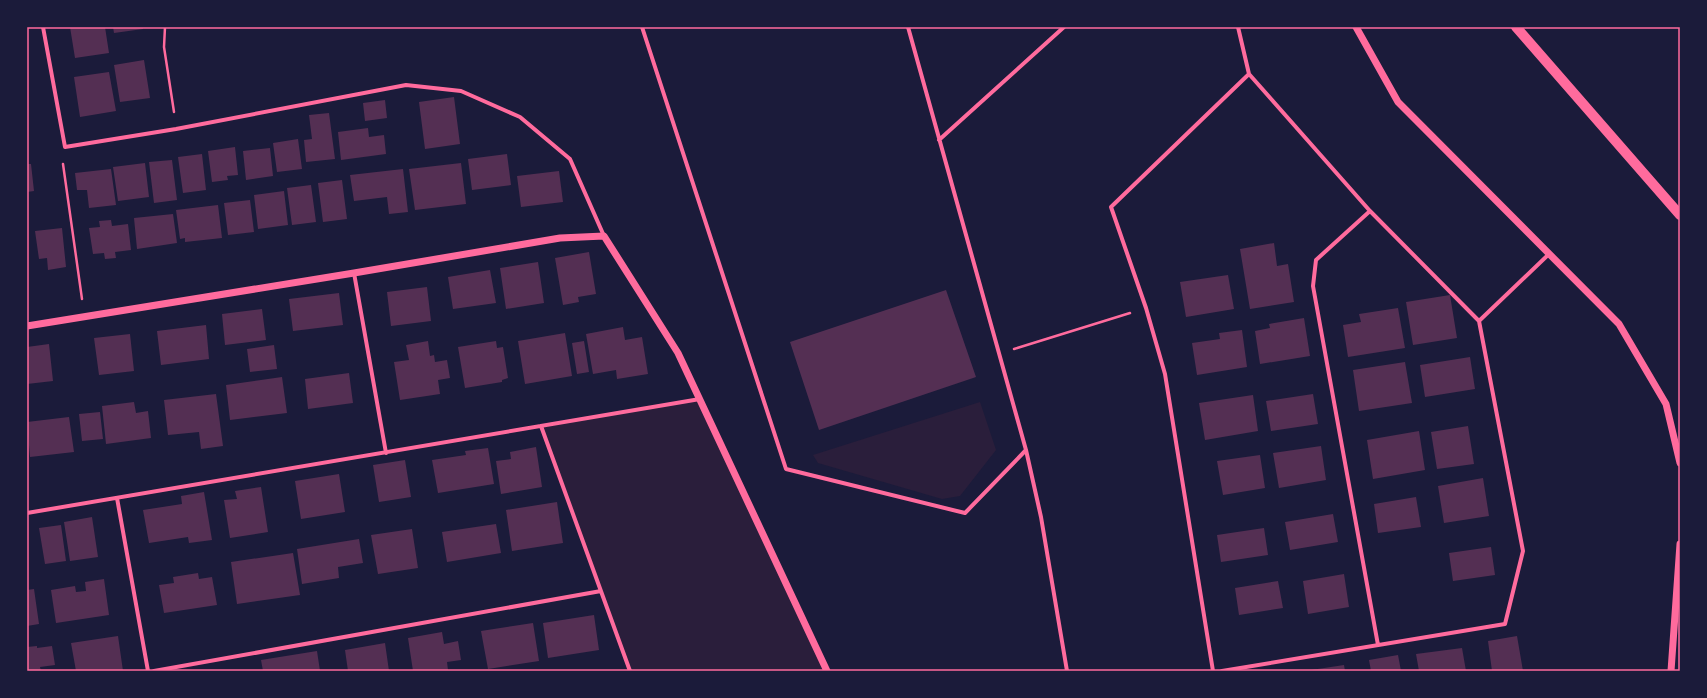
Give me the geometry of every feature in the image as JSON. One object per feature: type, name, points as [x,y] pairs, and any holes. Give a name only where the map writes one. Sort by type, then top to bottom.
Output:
[{"type":"main road","points":[[1516,27],[1680,215]]},
{"type":"street","points":[[43,27],[65,147],[406,85],[462,91],[520,116],[570,159],[604,236],[678,353],[826,671]]},
{"type":"street","points":[[642,27],[786,469],[965,514],[1026,450]]},
{"type":"street","points":[[908,27],[1026,450],[1041,517],[1067,671]]},
{"type":"street","points":[[939,140],[1064,27]]},
{"type":"street","points":[[1222,671],[1505,624],[1523,551],[1479,321],[1370,211],[1249,74],[1238,27]]},
{"type":"street","points":[[1356,27],[1398,102],[1619,324],[1666,404],[1680,463]]},
{"type":"street","points":[[1213,671],[1165,374],[1146,308],[1111,207],[1249,74]]},
{"type":"street","points":[[1370,211],[1316,260],[1313,286],[1378,645]]},
{"type":"street","points":[[27,326],[560,238],[604,236]]},
{"type":"street","points":[[1479,321],[1549,254]]},
{"type":"street","points":[[354,273],[386,452]]},
{"type":"street","points":[[27,513],[700,399]]},
{"type":"street","points":[[541,426],[630,671]]},
{"type":"street","points":[[117,498],[148,671]]},
{"type":"street","points":[[1671,671],[1680,544]]},
{"type":"street","points":[[154,671],[601,591]]},
{"type":"path","points":[[165,27],[164,47],[176,128]]},
{"type":"path","points":[[65,147],[63,162],[85,317]]},
{"type":"path","points":[[1000,353],[1146,308]]},
{"type":"shaded area","points":[[700,399],[827,671],[630,671],[541,426]]},
{"type":"shaded area","points":[[980,402],[996,450],[960,496],[942,499],[818,463],[813,455]]},
{"type":"building","points":[[70,27],[105,27],[109,53],[75,58]]},
{"type":"building","points":[[113,27],[143,27],[143,29],[114,33]]},
{"type":"building","points":[[144,60],[150,98],[120,102],[114,65]]},
{"type":"building","points":[[109,72],[116,111],[80,117],[74,77]]},
{"type":"building","points":[[454,97],[460,144],[425,149],[419,102]]},
{"type":"building","points":[[385,100],[387,118],[365,121],[363,103]]},
{"type":"building","points":[[329,113],[335,159],[306,162],[304,140],[312,139],[309,115]]},
{"type":"building","points":[[368,128],[369,137],[384,135],[386,154],[341,160],[338,132]]},
{"type":"building","points":[[298,139],[302,169],[277,172],[273,143]]},
{"type":"building","points":[[235,147],[238,175],[227,176],[228,180],[212,182],[208,151]]},
{"type":"building","points":[[270,148],[273,176],[246,180],[243,151]]},
{"type":"building","points":[[202,154],[206,190],[183,193],[178,157]]},
{"type":"building","points":[[507,154],[511,185],[472,190],[468,159]]},
{"type":"building","points":[[172,160],[177,200],[154,203],[149,162]]},
{"type":"building","points":[[145,163],[149,197],[118,201],[113,167]]},
{"type":"building","points":[[461,163],[466,204],[415,210],[409,169]]},
{"type":"building","points":[[27,164],[31,164],[34,191],[27,192]]},
{"type":"building","points":[[111,169],[116,205],[89,208],[87,190],[77,190],[75,173]]},
{"type":"building","points":[[403,169],[408,212],[389,214],[387,197],[354,201],[350,175]]},
{"type":"building","points":[[559,171],[563,202],[521,207],[517,176]]},
{"type":"building","points":[[342,180],[347,219],[323,222],[318,183]]},
{"type":"building","points":[[311,185],[316,222],[292,225],[287,188]]},
{"type":"building","points":[[284,191],[288,225],[258,229],[254,195]]},
{"type":"building","points":[[250,200],[254,232],[228,235],[224,203]]},
{"type":"building","points":[[218,205],[222,238],[185,242],[185,238],[180,239],[176,210]]},
{"type":"building","points":[[173,214],[177,243],[137,249],[134,218]]},
{"type":"building","points":[[111,220],[112,226],[128,224],[131,250],[115,252],[116,258],[105,259],[104,253],[93,254],[89,228],[100,227],[99,221]]},
{"type":"building","points":[[62,228],[66,267],[48,270],[47,258],[39,259],[35,231]]},
{"type":"building","points":[[1274,243],[1277,266],[1288,264],[1294,302],[1250,309],[1240,249]]},
{"type":"building","points":[[589,252],[596,294],[578,297],[579,302],[563,305],[555,258]]},
{"type":"building","points":[[538,262],[544,303],[506,309],[500,268]]},
{"type":"building","points":[[490,270],[496,303],[453,309],[448,277]]},
{"type":"building","points":[[1228,275],[1234,309],[1186,317],[1180,282]]},
{"type":"building","points":[[427,287],[431,321],[391,326],[387,292]]},
{"type":"building","points":[[946,290],[976,377],[819,430],[790,342]]},
{"type":"building","points":[[339,293],[343,325],[293,331],[289,299]]},
{"type":"building","points":[[1450,295],[1457,338],[1413,345],[1406,302]]},
{"type":"building","points":[[1398,308],[1405,348],[1348,357],[1343,325],[1361,322],[1359,314]]},
{"type":"building","points":[[262,309],[266,340],[225,345],[222,314]]},
{"type":"building","points":[[1304,318],[1310,356],[1260,364],[1255,331],[1270,328],[1269,324]]},
{"type":"building","points":[[206,325],[209,359],[161,365],[157,331]]},
{"type":"building","points":[[623,327],[625,340],[642,337],[648,374],[617,379],[616,370],[593,374],[586,334]]},
{"type":"building","points":[[1242,330],[1247,367],[1197,375],[1192,343],[1220,339],[1219,333]]},
{"type":"building","points":[[565,333],[572,376],[525,384],[518,341]]},
{"type":"building","points":[[130,334],[134,371],[99,375],[94,338]]},
{"type":"building","points":[[428,341],[430,356],[434,355],[435,362],[447,360],[450,378],[438,380],[440,394],[400,400],[394,362],[409,360],[406,345]]},
{"type":"building","points":[[496,341],[497,348],[503,347],[508,378],[502,380],[502,382],[465,388],[458,347]]},
{"type":"building","points":[[584,341],[589,372],[577,374],[572,343]]},
{"type":"building","points":[[49,344],[53,381],[27,384],[27,347]]},
{"type":"building","points":[[274,345],[277,369],[250,372],[247,349]]},
{"type":"building","points":[[1470,357],[1475,389],[1425,397],[1420,365]]},
{"type":"building","points":[[1405,362],[1412,403],[1359,411],[1353,370]]},
{"type":"building","points":[[349,373],[353,403],[308,409],[305,379]]},
{"type":"building","points":[[282,377],[287,413],[230,420],[226,385]]},
{"type":"building","points":[[216,394],[223,446],[201,449],[199,432],[168,435],[164,400]]},
{"type":"building","points":[[1313,394],[1318,424],[1271,431],[1266,401]]},
{"type":"building","points":[[1253,395],[1258,431],[1205,440],[1199,403]]},
{"type":"building","points":[[134,402],[136,413],[148,411],[151,438],[106,444],[102,406]]},
{"type":"building","points":[[100,412],[103,439],[82,441],[79,414]]},
{"type":"building","points":[[69,417],[74,452],[30,457],[27,422]]},
{"type":"building","points":[[1468,426],[1474,464],[1437,469],[1431,432]]},
{"type":"building","points":[[1419,431],[1425,470],[1373,479],[1367,440]]},
{"type":"building","points":[[1321,446],[1326,480],[1279,488],[1273,453]]},
{"type":"building","points":[[536,447],[542,487],[501,494],[496,461],[511,459],[510,452]]},
{"type":"building","points":[[488,448],[494,484],[438,493],[432,460],[466,455],[465,451]]},
{"type":"building","points":[[1260,455],[1265,488],[1223,495],[1217,461]]},
{"type":"building","points":[[405,460],[411,497],[379,502],[373,465]]},
{"type":"building","points":[[339,474],[345,512],[301,519],[295,481]]},
{"type":"building","points":[[1483,478],[1489,516],[1444,523],[1438,486]]},
{"type":"building","points":[[261,487],[268,532],[230,538],[224,500],[237,499],[235,491]]},
{"type":"building","points":[[204,492],[212,540],[189,543],[188,537],[149,543],[143,510],[182,504],[181,496]]},
{"type":"building","points":[[1416,497],[1421,527],[1378,533],[1374,504]]},
{"type":"building","points":[[557,502],[563,543],[512,551],[506,510]]},
{"type":"building","points":[[1333,514],[1338,542],[1290,550],[1285,522]]},
{"type":"building","points":[[92,517],[98,557],[70,561],[64,522]]},
{"type":"building","points":[[496,524],[501,553],[447,562],[442,532]]},
{"type":"building","points":[[61,525],[66,561],[45,564],[39,528]]},
{"type":"building","points":[[1264,528],[1268,555],[1221,562],[1217,535]]},
{"type":"building","points":[[412,529],[418,568],[378,574],[371,535]]},
{"type":"building","points":[[359,539],[363,563],[338,567],[339,578],[302,584],[297,549]]},
{"type":"building","points":[[1491,547],[1495,575],[1453,581],[1449,553]]},
{"type":"building","points":[[293,553],[300,595],[237,604],[231,562]]},
{"type":"building","points":[[198,573],[199,579],[212,577],[217,605],[164,613],[159,585],[174,583],[173,577]]},
{"type":"building","points":[[1344,574],[1349,607],[1308,614],[1303,581]]},
{"type":"building","points":[[104,579],[109,615],[56,623],[51,590],[75,586],[76,592],[86,591],[85,582]]},
{"type":"building","points":[[1278,581],[1283,608],[1239,615],[1235,588]]},
{"type":"building","points":[[34,589],[39,624],[27,626],[27,590]]},
{"type":"building","points":[[594,615],[599,650],[548,658],[543,623]]},
{"type":"building","points":[[533,623],[539,661],[488,669],[481,631]]},
{"type":"building","points":[[442,632],[444,644],[458,641],[461,660],[447,662],[448,670],[413,671],[408,638]]},
{"type":"building","points":[[118,636],[123,671],[76,671],[71,643]]},
{"type":"building","points":[[1517,636],[1523,671],[1492,671],[1488,641]]},
{"type":"building","points":[[385,643],[389,671],[348,671],[345,650]]},
{"type":"building","points":[[37,646],[37,648],[52,646],[55,665],[40,667],[41,671],[27,671],[27,647]]},
{"type":"building","points":[[1462,648],[1466,671],[1419,671],[1416,654]]},
{"type":"building","points":[[317,651],[320,671],[263,671],[261,660]]},
{"type":"building","points":[[1398,655],[1401,671],[1371,671],[1369,660]]},
{"type":"building","points":[[1344,665],[1345,671],[1311,671],[1311,670]]}]
